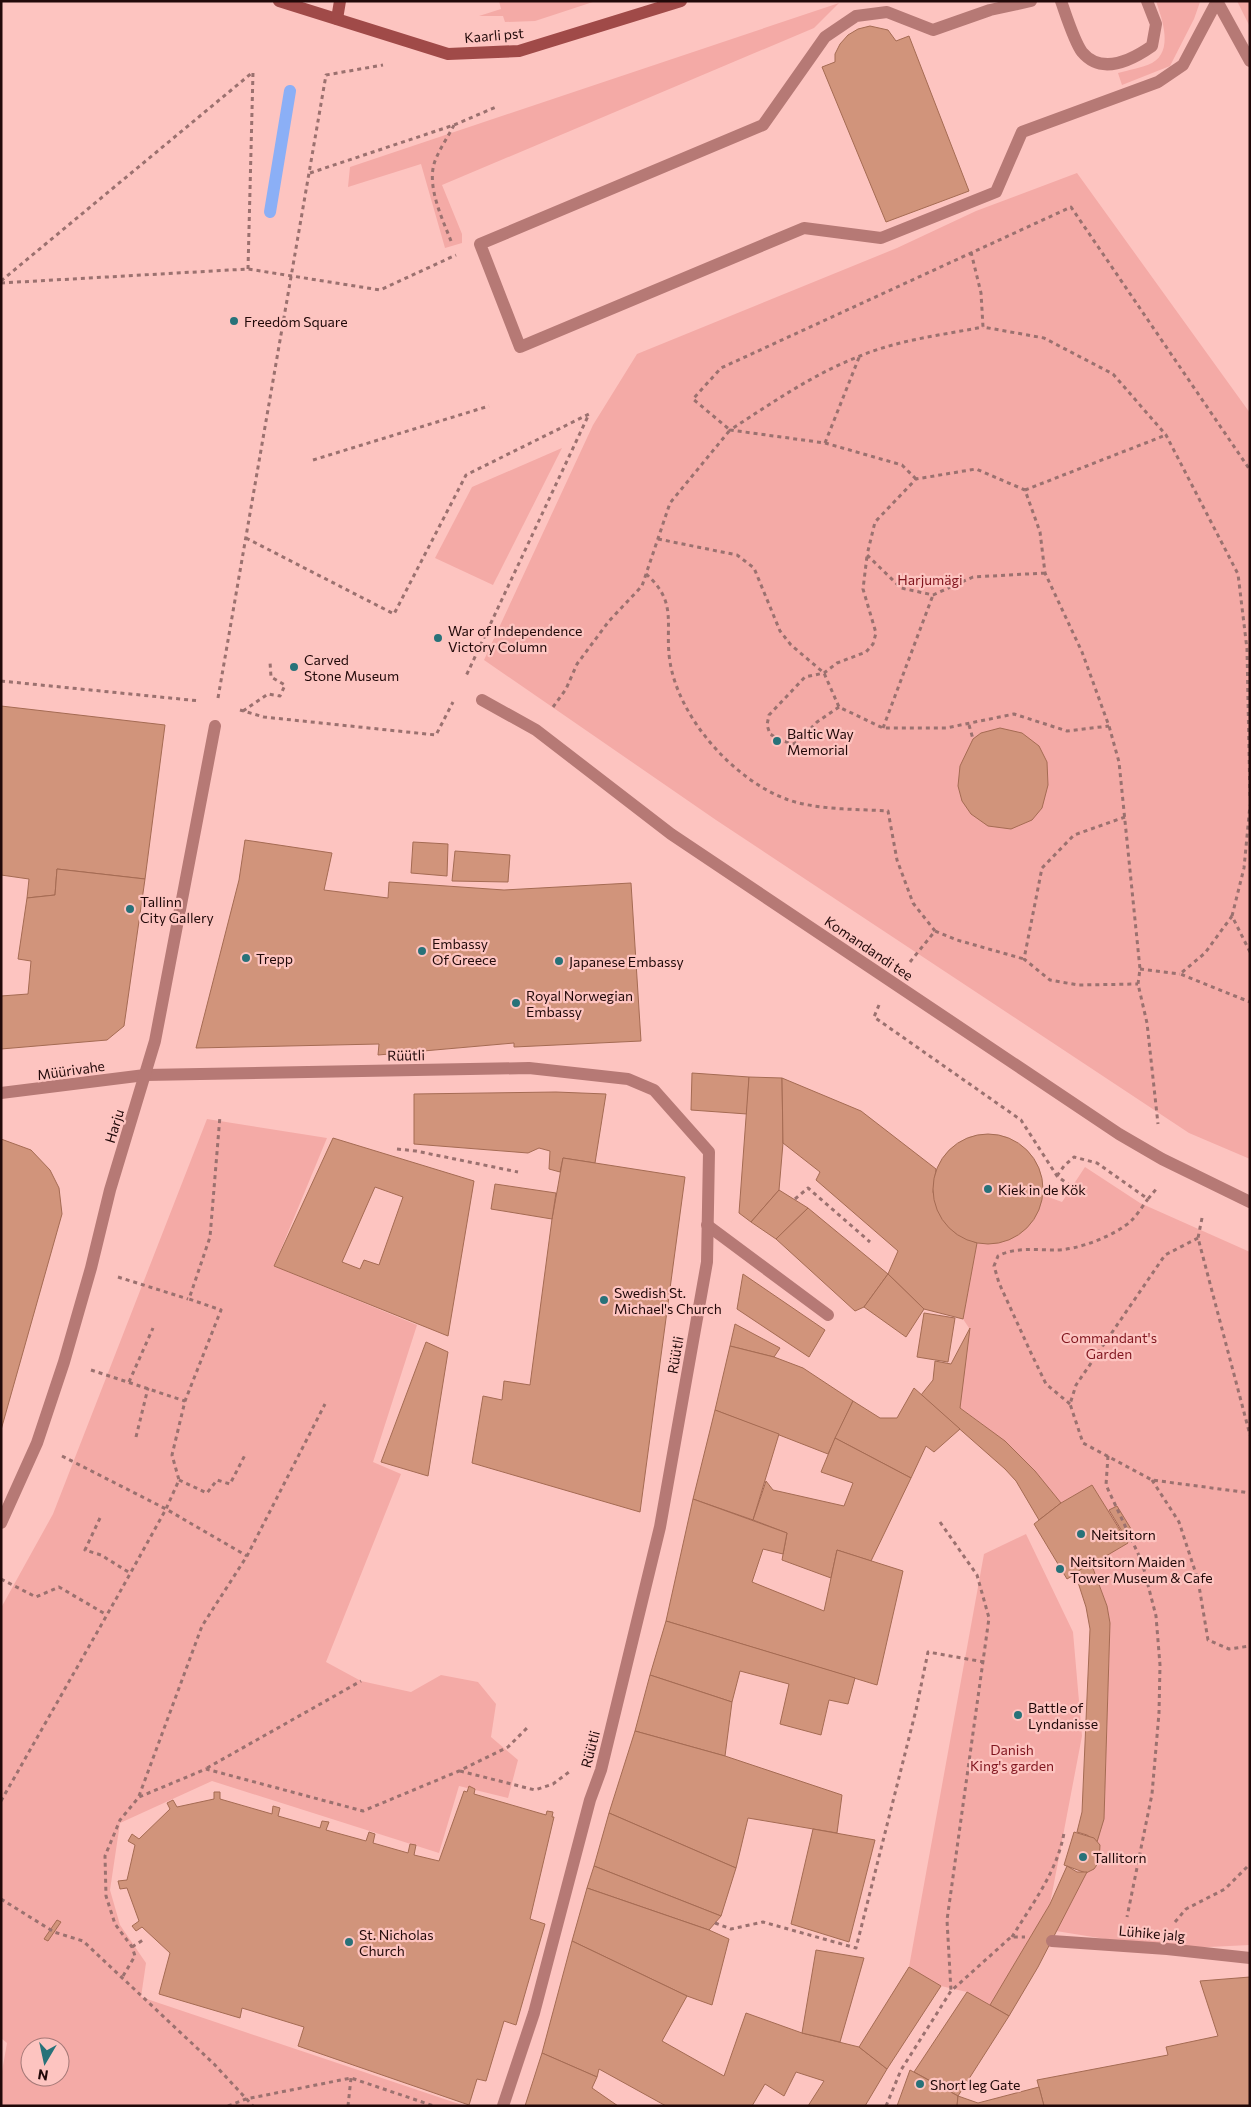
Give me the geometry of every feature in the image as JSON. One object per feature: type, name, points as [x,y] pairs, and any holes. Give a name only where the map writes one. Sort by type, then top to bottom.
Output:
[{"type":"main road","name":"Kaarli pst","points":[[279,1],[448,54],[519,51],[681,1]]},
{"type":"main road","points":[[337,19],[340,1]]},
{"type":"street","points":[[1031,1],[990,10],[933,30],[888,12],[856,16],[825,37],[763,125],[480,244],[520,347],[804,228],[881,238],[996,192],[1022,132],[1158,82],[1183,65],[1217,1]]},
{"type":"street","points":[[1061,1],[1082,51],[1096,63],[1117,65],[1135,58],[1152,46],[1156,24],[1147,1]]},
{"type":"street","points":[[1217,1],[1250,61]]},
{"type":"street","name":"Komandandi tee","points":[[482,700],[536,730],[672,834],[1119,1134],[1162,1159],[1250,1202]]},
{"type":"street","name":"Harju","points":[[1,1523],[37,1443],[75,1324],[110,1190],[155,1041],[215,726]]},
{"type":"street","name":"Rüütli","points":[[145,1075],[529,1068],[628,1079],[654,1090],[709,1152],[707,1262],[660,1527],[601,1770],[590,1800],[534,2014],[503,2106]]},
{"type":"street","name":"Müürivahe","points":[[1,1093],[145,1075]]},
{"type":"street","points":[[707,1225],[828,1315]]},
{"type":"street","name":"Lühike jalg","points":[[1052,1941],[1167,1949],[1250,1958]]},
{"type":"path","points":[[1,282],[253,72],[248,269]]},
{"type":"path","points":[[217,703],[326,75]]},
{"type":"path","points":[[310,173],[454,125],[496,108]]},
{"type":"path","points":[[454,125],[434,162],[432,182],[442,218],[457,254]]},
{"type":"path","points":[[916,479],[902,466],[825,443],[730,430],[693,399],[721,368],[1070,207],[1250,470]]},
{"type":"path","points":[[1,282],[248,269],[380,290],[480,244]]},
{"type":"path","points":[[971,252],[981,293],[983,327]]},
{"type":"path","points":[[552,709],[566,689],[576,664],[609,621],[642,586],[670,503],[730,430],[802,383],[860,355],[921,338],[983,327],[1044,338],[1114,374],[1166,434],[1238,574],[1248,649],[1250,800]]},
{"type":"path","points":[[825,443],[860,355]]},
{"type":"path","points":[[313,460],[489,406]]},
{"type":"path","points":[[246,538],[394,614],[466,474],[590,414],[465,678]]},
{"type":"path","points":[[839,707],[817,722],[799,741],[792,744],[770,734],[767,725],[769,715],[805,676],[824,673],[837,663],[866,652],[873,644],[876,633],[863,588],[867,555],[875,522],[916,479],[976,469],[1025,490],[1166,434]]},
{"type":"path","points":[[1025,490],[1040,532],[1045,573],[1082,652],[1109,726],[1119,762],[1140,969],[1138,984],[1147,1023],[1162,1159]]},
{"type":"path","points":[[658,539],[736,555],[754,568],[780,631],[791,645],[824,673],[839,707],[883,728],[946,728],[969,725],[1014,714],[1067,731],[1109,726]]},
{"type":"path","points":[[867,555],[901,588],[933,595],[973,577],[1045,573]]},
{"type":"path","points":[[646,574],[654,581],[668,604],[669,661],[675,685],[696,725],[724,757],[757,784],[786,799],[830,808],[888,811],[897,860],[912,903],[935,930],[957,940],[1024,959],[1050,980],[1078,985],[1138,984]]},
{"type":"path","points":[[883,728],[933,595]]},
{"type":"path","points":[[243,711],[268,694],[280,696],[285,685],[271,677],[270,662]]},
{"type":"path","points":[[1,681],[207,702]]},
{"type":"path","points":[[264,717],[436,736],[457,694]]},
{"type":"path","points":[[969,725],[973,739]]},
{"type":"path","points":[[1180,974],[1205,953],[1232,916],[1244,868],[1250,805]]},
{"type":"path","points":[[1024,959],[1042,868],[1074,835],[1125,817]]},
{"type":"path","points":[[1232,916],[1250,952]]},
{"type":"path","points":[[935,930],[894,983],[874,1017],[1021,1120],[1057,1176],[1072,1187]]},
{"type":"path","points":[[1140,969],[1180,974],[1250,1002]]},
{"type":"path","points":[[189,1299],[210,1237],[220,1116]]},
{"type":"path","points":[[397,1149],[416,1151],[518,1172]]},
{"type":"path","points":[[1057,1176],[1074,1157],[1097,1163],[1148,1198]]},
{"type":"path","points":[[795,1199],[808,1188],[870,1242]]},
{"type":"path","points":[[1157,1188],[1131,1221],[1107,1235],[1086,1244],[1057,1250],[1007,1252],[998,1256],[994,1266],[999,1283],[1046,1384],[1070,1404],[1083,1443],[1152,1480],[1250,1493]]},
{"type":"path","points":[[1202,1218],[1198,1238],[1250,1435]]},
{"type":"path","points":[[1070,1404],[1076,1385],[1165,1255],[1198,1238]]},
{"type":"path","points":[[1,1801],[107,1615],[166,1508],[179,1480],[172,1455],[185,1401],[221,1310],[129,1280]]},
{"type":"path","points":[[129,1382],[153,1328]]},
{"type":"path","points":[[96,1372],[185,1401]]},
{"type":"path","points":[[136,1437],[148,1388]]},
{"type":"path","points":[[123,1976],[135,1956],[132,1947],[115,1924],[106,1896],[105,1856],[120,1820],[139,1797],[202,1626],[247,1556],[326,1404]]},
{"type":"path","points":[[37,1443],[166,1508],[247,1556]]},
{"type":"path","points":[[179,1480],[207,1493],[217,1480],[230,1484],[245,1455]]},
{"type":"path","points":[[1108,1456],[1106,1485],[1142,1562],[1156,1616],[1160,1665],[1159,1713],[1152,1794],[1130,1909],[1118,1945]]},
{"type":"path","points":[[1152,1480],[1179,1522],[1198,1580],[1208,1640],[1229,1649],[1250,1646]]},
{"type":"path","points":[[100,1518],[85,1550],[101,1556],[130,1573]]},
{"type":"path","points":[[940,1522],[977,1576],[990,1618],[947,1920],[951,1991]]},
{"type":"path","points":[[1,1579],[36,1597],[59,1587],[107,1615]]},
{"type":"path","points":[[715,1922],[731,1929],[763,1922],[856,1948],[916,1710],[928,1652],[984,1662]]},
{"type":"path","points":[[139,1797],[206,1769],[361,1681]]},
{"type":"path","points":[[206,1769],[363,1811],[459,1771],[508,1747],[528,1727]]},
{"type":"path","points":[[459,1771],[535,1790],[553,1784],[571,1771],[573,1766]]},
{"type":"path","points":[[886,2106],[901,2070],[951,1991],[1011,1937],[1052,1872],[1061,1848],[1064,1833]]},
{"type":"path","points":[[1167,1949],[1174,1923],[1186,1909],[1225,1889],[1250,1864]]},
{"type":"path","points":[[1,1899],[51,1929],[83,1941],[123,1976],[140,1996],[214,2064],[252,2106]]},
{"type":"path","points":[[1011,1937],[1031,1936]]},
{"type":"path","points":[[132,1947],[143,1940]]},
{"type":"path","points":[[348,2106],[351,2078]]},
{"type":"path","points":[[228,2106],[246,2099],[351,2078],[434,2106]]},
{"type":"green space","points":[[499,1],[596,1],[535,21],[505,22],[503,16],[479,16],[501,9]]},
{"type":"green space","points":[[1156,1],[1200,2],[1194,19],[1170,66],[1122,85],[1118,73],[1152,63],[1159,58],[1163,51],[1165,43],[1163,25]]},
{"type":"green space","points":[[1237,1],[1250,1],[1250,27]]},
{"type":"green space","points":[[839,3],[814,28],[442,185],[462,234],[462,243],[445,248],[421,164],[348,187],[350,167]]},
{"type":"green space","name":"Harjumägi","points":[[1077,173],[1250,413],[1250,1159],[1189,1133],[716,820],[484,660],[593,425],[637,354],[897,248],[976,211]]},
{"type":"green space","points":[[562,448],[493,585],[435,558],[472,487]]},
{"type":"green space","points":[[207,1119],[327,1138],[274,1266],[417,1325],[373,1462],[401,1474],[326,1662],[361,1681],[411,1692],[441,1675],[478,1682],[496,1704],[491,1737],[518,1760],[508,1798],[459,1786],[439,1853],[212,1781],[120,1823],[110,1890],[120,1925],[146,1963],[141,1997],[465,2106],[1,2106],[1,2077],[7,2043],[1,2038],[1,1608],[53,1514]]},
{"type":"green space","name":"Commandant's Garden","points":[[1085,1167],[1140,1203],[1250,1252],[1250,1945],[1167,1949],[1056,1931],[1087,1872],[1099,1863],[1100,1856],[1097,1839],[1104,1819],[1110,1623],[1107,1606],[1091,1563],[1128,1543],[1092,1485],[1061,1503],[1014,1452],[975,1418],[960,1408],[969,1328],[963,1319],[977,1243],[989,1244],[1000,1242],[1020,1233],[1035,1217],[1043,1195],[1062,1202]]},
{"type":"green space","name":"Danish King's garden","points":[[1026,1534],[1073,1632],[1082,1736],[1050,1904],[990,2005],[967,1992],[941,1986],[909,1967],[984,1554]]},
{"type":"building","points":[[870,26],[888,30],[896,41],[909,36],[969,191],[886,222],[822,67],[835,62],[835,54],[840,44],[848,35],[858,29]]},
{"type":"building","points":[[1,706],[165,725],[145,879],[57,869],[55,895],[27,898],[29,879],[1,875]]},
{"type":"building","points":[[1000,728],[1022,733],[1039,746],[1047,762],[1048,785],[1042,808],[1032,820],[1011,829],[988,826],[971,814],[962,801],[958,786],[960,766],[973,739],[981,733]]},
{"type":"building","points":[[245,840],[332,853],[324,890],[388,898],[389,882],[504,890],[631,883],[641,1041],[514,1047],[514,1043],[378,1055],[379,1044],[196,1048],[239,880]]},
{"type":"building","points":[[413,842],[448,844],[447,876],[411,873]]},
{"type":"building","points":[[455,851],[510,855],[508,882],[452,881]]},
{"type":"building","points":[[57,869],[145,879],[124,1026],[107,1040],[1,1049],[1,996],[28,994],[31,961],[18,959],[27,898],[55,895]]},
{"type":"building","points":[[692,1073],[749,1077],[747,1114],[691,1110]]},
{"type":"building","points":[[749,1077],[782,1078],[783,1143],[779,1190],[751,1222],[739,1213]]},
{"type":"building","points":[[782,1078],[861,1111],[936,1169],[933,1192],[940,1215],[955,1233],[977,1243],[963,1319],[924,1309],[888,1274],[898,1251],[816,1180],[820,1172],[783,1143]]},
{"type":"building","points":[[556,1092],[606,1094],[595,1163],[563,1158],[560,1172],[549,1169],[550,1151],[539,1148],[528,1153],[414,1144],[414,1094]]},
{"type":"building","name":"Kiek in de Kök","points":[[988,1134],[1009,1138],[1027,1150],[1039,1168],[1043,1189],[1039,1210],[1027,1228],[1009,1240],[988,1244],[967,1240],[949,1228],[937,1210],[933,1189],[937,1168],[949,1150],[967,1138]]},
{"type":"building","points":[[333,1138],[474,1181],[448,1336],[274,1266]],"holes":[[[375,1187],[403,1197],[379,1265],[364,1260],[360,1269],[342,1262]]]},
{"type":"building","points":[[1,1139],[31,1150],[50,1170],[59,1188],[62,1214],[1,1430]]},
{"type":"building","name":"Swedish St. Michael's Church","points":[[563,1158],[685,1177],[640,1512],[472,1463],[483,1396],[502,1400],[504,1381],[530,1385],[552,1219]]},
{"type":"building","points":[[495,1184],[556,1193],[552,1219],[491,1209]]},
{"type":"building","points":[[779,1190],[808,1208],[776,1239],[751,1222]]},
{"type":"building","points":[[808,1208],[888,1274],[864,1307],[855,1311],[776,1239]]},
{"type":"building","points":[[743,1274],[825,1330],[809,1357],[737,1309]]},
{"type":"building","points":[[888,1274],[924,1309],[906,1337],[864,1307]]},
{"type":"building","points":[[924,1313],[955,1318],[948,1362],[917,1357]]},
{"type":"building","points":[[735,1324],[780,1348],[774,1357],[730,1346]]},
{"type":"building","points":[[970,1328],[960,1408],[1005,1441],[1035,1471],[1061,1503],[1039,1520],[1016,1481],[1005,1469],[921,1395],[933,1380],[935,1361],[951,1364]]},
{"type":"building","points":[[426,1342],[448,1352],[428,1476],[381,1462]]},
{"type":"building","points":[[730,1346],[774,1357],[803,1368],[853,1401],[828,1454],[715,1410]]},
{"type":"building","points":[[914,1388],[960,1429],[934,1452],[926,1446],[911,1478],[835,1438],[853,1401],[880,1418],[897,1418]]},
{"type":"building","points":[[715,1410],[779,1434],[753,1520],[693,1499]]},
{"type":"building","points":[[835,1438],[911,1478],[871,1561],[837,1550],[831,1578],[782,1560],[787,1533],[753,1520],[766,1481],[773,1490],[844,1506],[853,1483],[821,1472]]},
{"type":"building","name":"Neitsitorn","points":[[1092,1485],[1128,1543],[1067,1579],[1034,1524],[1061,1503]]},
{"type":"building","points":[[693,1499],[787,1533],[783,1554],[763,1549],[752,1582],[824,1611],[837,1550],[903,1571],[877,1685],[666,1621]]},
{"type":"building","points":[[1117,1506],[1136,1537],[1128,1541],[1109,1510]]},
{"type":"building","points":[[1091,1563],[1107,1606],[1110,1623],[1104,1819],[1097,1842],[1087,1835],[1077,1832],[1082,1812],[1090,1629],[1086,1607],[1075,1573]]},
{"type":"building","points":[[666,1621],[855,1678],[848,1704],[829,1700],[821,1735],[780,1724],[789,1684],[740,1671],[732,1702],[650,1675]]},
{"type":"building","points":[[650,1675],[732,1702],[725,1756],[635,1731]]},
{"type":"building","points":[[635,1731],[725,1756],[842,1795],[837,1833],[748,1818],[736,1868],[609,1813]]},
{"type":"building","name":"St. Nicholas Church","points":[[469,1786],[475,1789],[474,1794],[546,1815],[547,1811],[553,1812],[552,1817],[554,1817],[530,1919],[545,1924],[516,2025],[504,2021],[486,2081],[477,2079],[469,2105],[298,2046],[304,2027],[242,2008],[240,2018],[159,1994],[170,1953],[142,1927],[136,1931],[132,1926],[139,1921],[127,1888],[120,1889],[118,1881],[127,1880],[135,1845],[128,1841],[132,1834],[139,1839],[170,1809],[167,1803],[173,1800],[177,1807],[214,1799],[214,1792],[220,1792],[220,1799],[272,1814],[273,1806],[280,1808],[278,1816],[320,1828],[322,1821],[329,1822],[326,1830],[366,1841],[369,1832],[375,1834],[373,1843],[408,1853],[410,1844],[416,1845],[414,1855],[439,1861],[464,1791],[467,1792]]},
{"type":"building","points":[[609,1813],[736,1868],[721,1916],[594,1866]]},
{"type":"building","points":[[813,1829],[875,1840],[849,1942],[791,1924]]},
{"type":"building","name":"Tallitorn","points":[[1074,1832],[1094,1838],[1100,1845],[1099,1862],[1094,1869],[1086,1873],[1064,1865]]},
{"type":"building","points":[[594,1866],[721,1916],[709,1930],[587,1888]]},
{"type":"building","points":[[1067,1866],[1077,1872],[1087,1872],[1038,1967],[1009,2016],[990,2005],[1050,1904]]},
{"type":"building","points":[[587,1888],[709,1930],[729,1939],[712,2005],[687,1996],[572,1941]]},
{"type":"building","points":[[57,1920],[61,1922],[48,1941],[44,1939]]},
{"type":"building","points":[[572,1941],[687,1996],[662,2041],[724,2076],[746,2013],[802,2033],[859,2047],[887,2069],[865,2106],[808,2106],[824,2081],[796,2072],[784,2096],[765,2084],[752,2106],[666,2106],[599,2069],[597,2077],[542,2053]]},
{"type":"building","points":[[816,1950],[864,1958],[840,2042],[802,2033]]},
{"type":"building","points":[[909,1967],[941,1986],[887,2069],[859,2047]]},
{"type":"building","points":[[1250,1977],[1250,2106],[1044,2106],[1037,2080],[1168,2055],[1166,2047],[1218,2036],[1200,1981]]},
{"type":"building","points":[[967,1992],[1009,2016],[958,2096],[914,2072]]},
{"type":"building","points":[[542,2053],[597,2077],[592,2088],[618,2106],[525,2106]]},
{"type":"building","name":"Short leg Gate","points":[[910,2070],[958,2096],[957,2106],[897,2106]]},
{"type":"building","points":[[1039,2087],[1044,2106],[957,2106],[958,2096],[978,2103]]},
{"type":"waterway","points":[[270,212],[290,91]]},
{"type":"place","name":"Freedom Square","points":[[234,321]]},
{"type":"place","name":"War of Independence Victory Column","points":[[438,638]]},
{"type":"place","name":"Carved Stone Museum","points":[[294,667]]},
{"type":"place","name":"Baltic Way Memorial","points":[[777,741]]},
{"type":"place","name":"Tallinn City Gallery","points":[[130,909]]},
{"type":"place","name":"Embassy Of Greece","points":[[422,951]]},
{"type":"place","name":"Trepp","points":[[246,958]]},
{"type":"place","name":"Japanese Embassy","points":[[559,961]]},
{"type":"place","name":"Royal Norwegian Embassy","points":[[516,1003]]},
{"type":"place","name":"Kiek in de Kök","points":[[988,1189]]},
{"type":"place","name":"Swedish St. Michael's Church","points":[[604,1300]]},
{"type":"place","name":"Neitsitorn","points":[[1081,1534]]},
{"type":"place","name":"Neitsitorn Maiden Tower Museum & Cafe","points":[[1060,1569]]},
{"type":"place","name":"Battle of Lyndanisse","points":[[1018,1715]]},
{"type":"place","name":"Tallitorn","points":[[1083,1857]]},
{"type":"place","name":"St. Nicholas Church","points":[[349,1942]]},
{"type":"place","name":"Short leg Gate","points":[[920,2084]]}]
